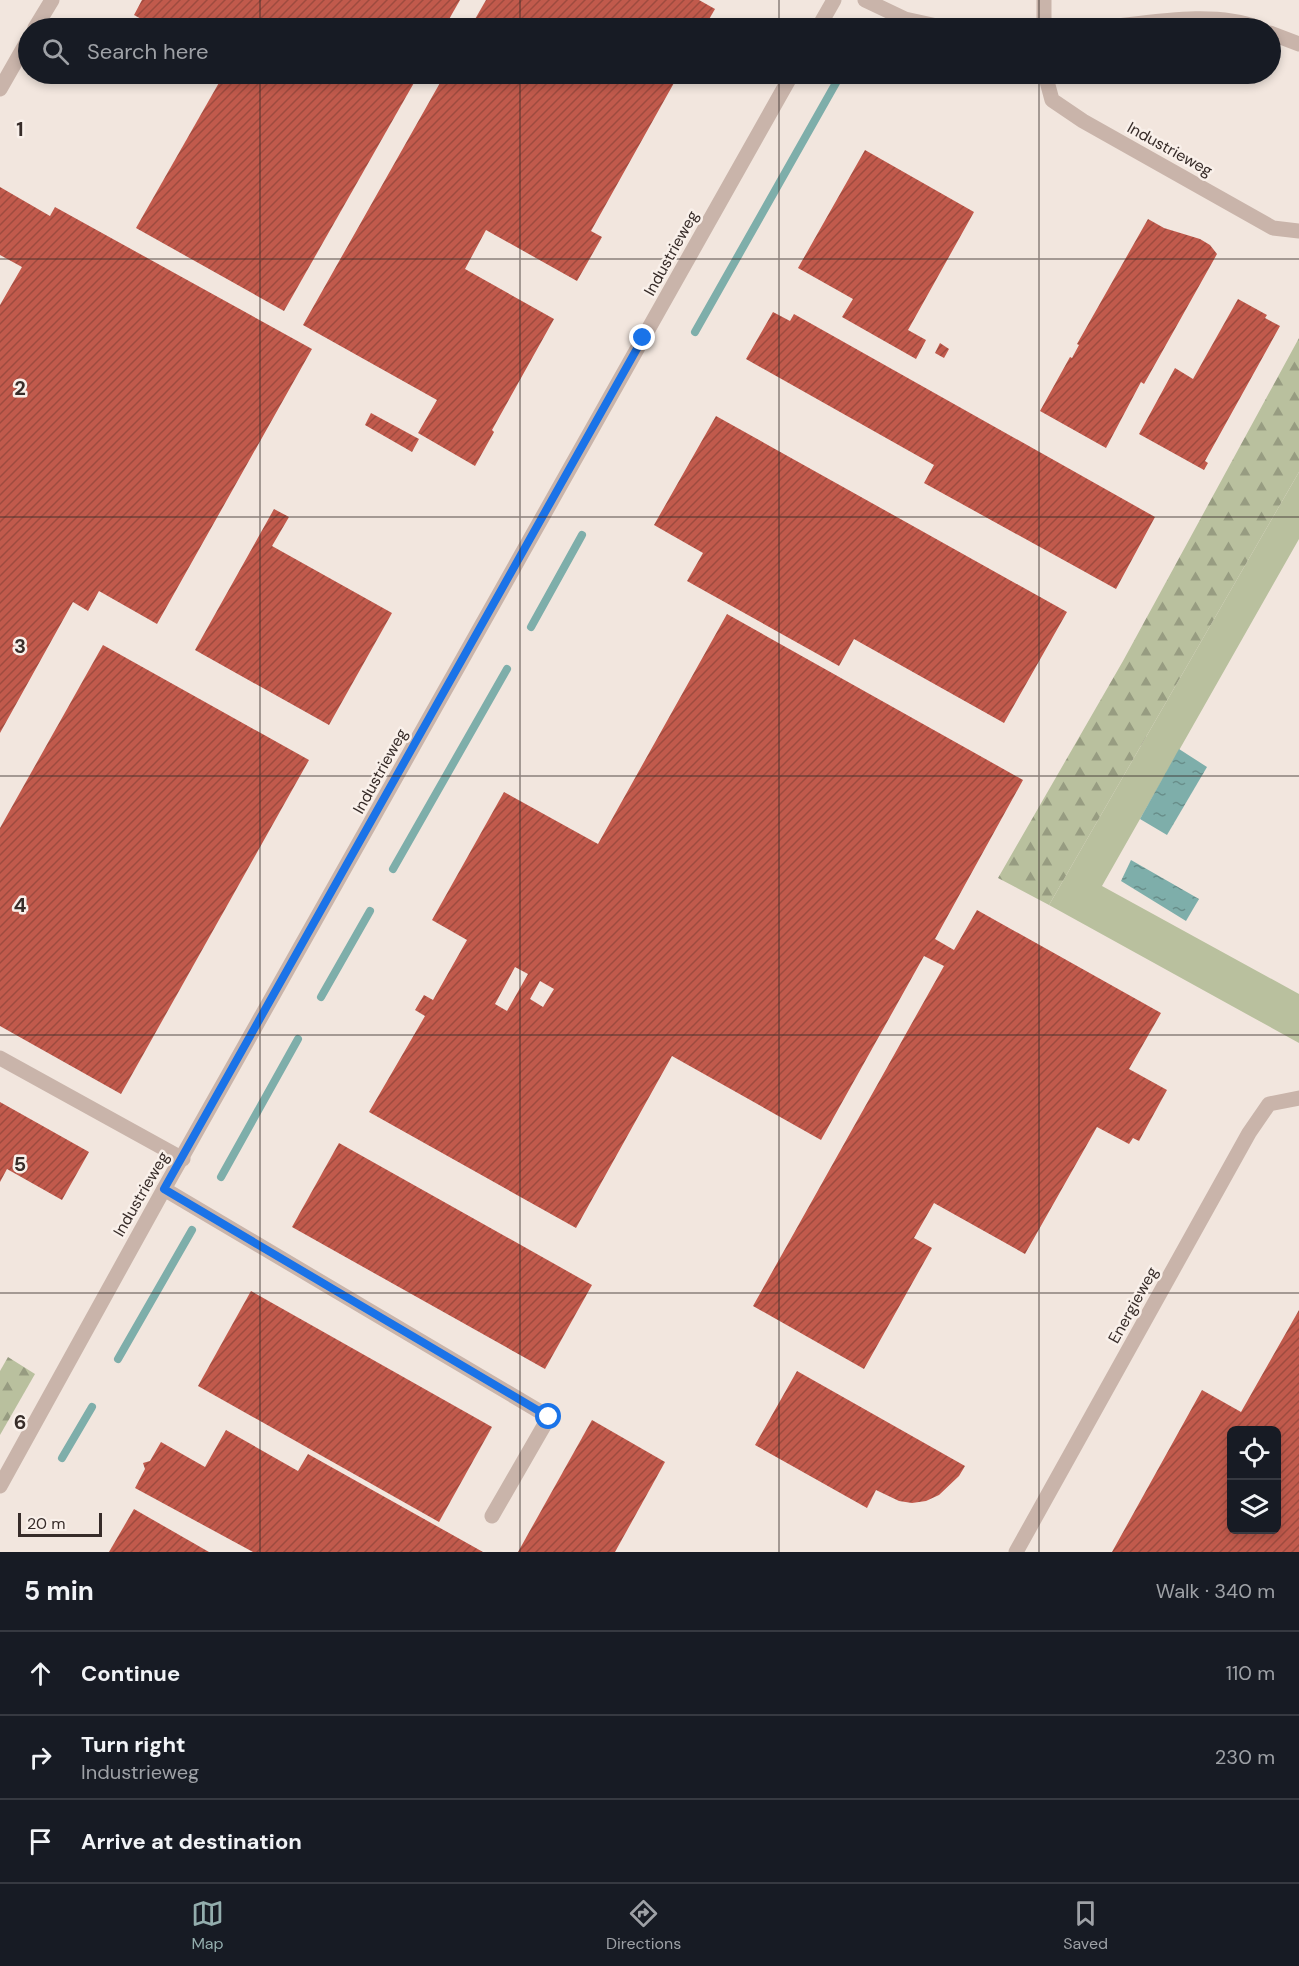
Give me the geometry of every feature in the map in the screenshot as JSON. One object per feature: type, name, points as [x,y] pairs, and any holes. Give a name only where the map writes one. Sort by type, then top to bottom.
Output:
[{"type":"street","points":[[41,18],[52,0]]},
{"type":"street","points":[[824,18],[834,0]]},
{"type":"street","points":[[865,0],[903,18]]},
{"type":"street","points":[[1044,0],[1044,18]]},
{"type":"street","points":[[1281,37],[1299,44]]},
{"type":"street","points":[[0,89],[18,58]]},
{"type":"street","name":"Industrieweg","points":[[0,1486],[164,1189],[786,84]]},
{"type":"street","name":"Industrieweg","points":[[1048,84],[1052,100],[1083,121],[1274,228],[1299,231]]},
{"type":"street","points":[[0,1058],[183,1158]]},
{"type":"street","name":"Energieweg","points":[[1016,1552],[1249,1133],[1269,1104],[1299,1098]]},
{"type":"street","points":[[164,1189],[549,1417],[492,1516]]},
{"type":"green space","points":[[1299,338],[1299,472],[1049,905],[998,878],[1123,661]]},
{"type":"green space","points":[[1299,472],[1299,539],[1102,886],[1299,994],[1299,1043],[1049,905]]},
{"type":"green space","points":[[8,1357],[35,1374],[0,1435],[0,1371]]},
{"type":"water","points":[[1179,749],[1207,767],[1167,835],[1140,819]]},
{"type":"water","points":[[1131,860],[1199,899],[1186,921],[1121,881]]},
{"type":"building","points":[[142,0],[460,0],[450,18],[140,18],[134,15]]},
{"type":"building","points":[[486,0],[699,0],[715,9],[710,18],[476,18]]},
{"type":"building","points":[[218,84],[413,84],[284,311],[136,228]]},
{"type":"building","points":[[439,84],[673,84],[591,231],[602,237],[577,281],[486,230],[465,269],[554,319],[492,430],[494,432],[475,466],[418,433],[437,400],[303,325]]},
{"type":"building","points":[[865,150],[974,212],[908,330],[926,340],[916,359],[842,317],[853,299],[798,268]]},
{"type":"building","points":[[0,187],[50,216],[55,207],[312,349],[157,624],[99,591],[88,611],[73,602],[0,733],[0,305],[22,267],[0,255]]},
{"type":"building","points":[[1148,219],[1164,228],[1200,239],[1210,245],[1217,254],[1144,384],[1141,382],[1106,448],[1040,411],[1070,357],[1072,358],[1079,345],[1077,344]]},
{"type":"building","points":[[1238,299],[1267,315],[1265,318],[1280,326],[1205,461],[1208,463],[1204,470],[1139,434],[1175,368],[1193,379]]},
{"type":"building","points":[[773,312],[790,321],[794,314],[1155,517],[1116,589],[924,483],[934,465],[746,359]]},
{"type":"building","points":[[940,343],[949,349],[944,358],[935,353]]},
{"type":"building","points":[[371,413],[419,439],[412,452],[365,425]]},
{"type":"building","points":[[716,416],[1067,612],[1004,723],[854,639],[839,666],[687,581],[703,553],[654,525]]},
{"type":"building","points":[[274,509],[289,517],[272,546],[392,613],[329,725],[195,650]]},
{"type":"building","points":[[727,614],[1023,780],[935,939],[954,950],[977,910],[1161,1013],[1129,1069],[1167,1090],[1139,1141],[1133,1138],[1129,1144],[1097,1127],[1025,1254],[934,1203],[914,1238],[932,1248],[864,1369],[753,1306],[944,966],[924,956],[821,1140],[672,1056],[576,1228],[369,1112],[425,1016],[415,1010],[424,995],[433,1000],[467,940],[432,920],[504,792],[598,844]],"holes":[[[515,967],[528,974],[507,1011],[495,1004]],[[540,981],[554,989],[543,1007],[530,999]]]},
{"type":"building","points":[[103,645],[309,760],[121,1094],[0,1026],[0,828]]},
{"type":"building","points":[[0,1102],[89,1152],[62,1200],[7,1169],[0,1182]]},
{"type":"building","points":[[339,1143],[592,1285],[545,1369],[292,1227]]},
{"type":"building","points":[[251,1291],[492,1427],[439,1522],[198,1386]]},
{"type":"building","points":[[1299,1310],[1299,1552],[1112,1552],[1202,1390],[1241,1412]]},
{"type":"building","points":[[797,1371],[965,1466],[959,1476],[939,1495],[926,1501],[912,1503],[899,1501],[876,1490],[867,1508],[755,1445]]},
{"type":"building","points":[[592,1420],[665,1462],[615,1552],[518,1552]]},
{"type":"building","points":[[226,1430],[298,1471],[308,1454],[483,1552],[253,1552],[135,1488],[145,1469],[143,1463],[150,1461],[161,1442],[205,1467]]},
{"type":"building","points":[[134,1509],[209,1552],[109,1552]]},
{"type":"waterway","points":[[695,332],[835,84]]},
{"type":"waterway","points":[[531,627],[582,535]]},
{"type":"waterway","points":[[393,869],[507,669]]},
{"type":"waterway","points":[[321,997],[370,911]]},
{"type":"waterway","points":[[221,1177],[298,1039]]},
{"type":"waterway","points":[[118,1359],[192,1230]]},
{"type":"waterway","points":[[62,1458],[92,1407]]},
{"type":"route","points":[[549,1417],[164,1189],[643,338]]}]
